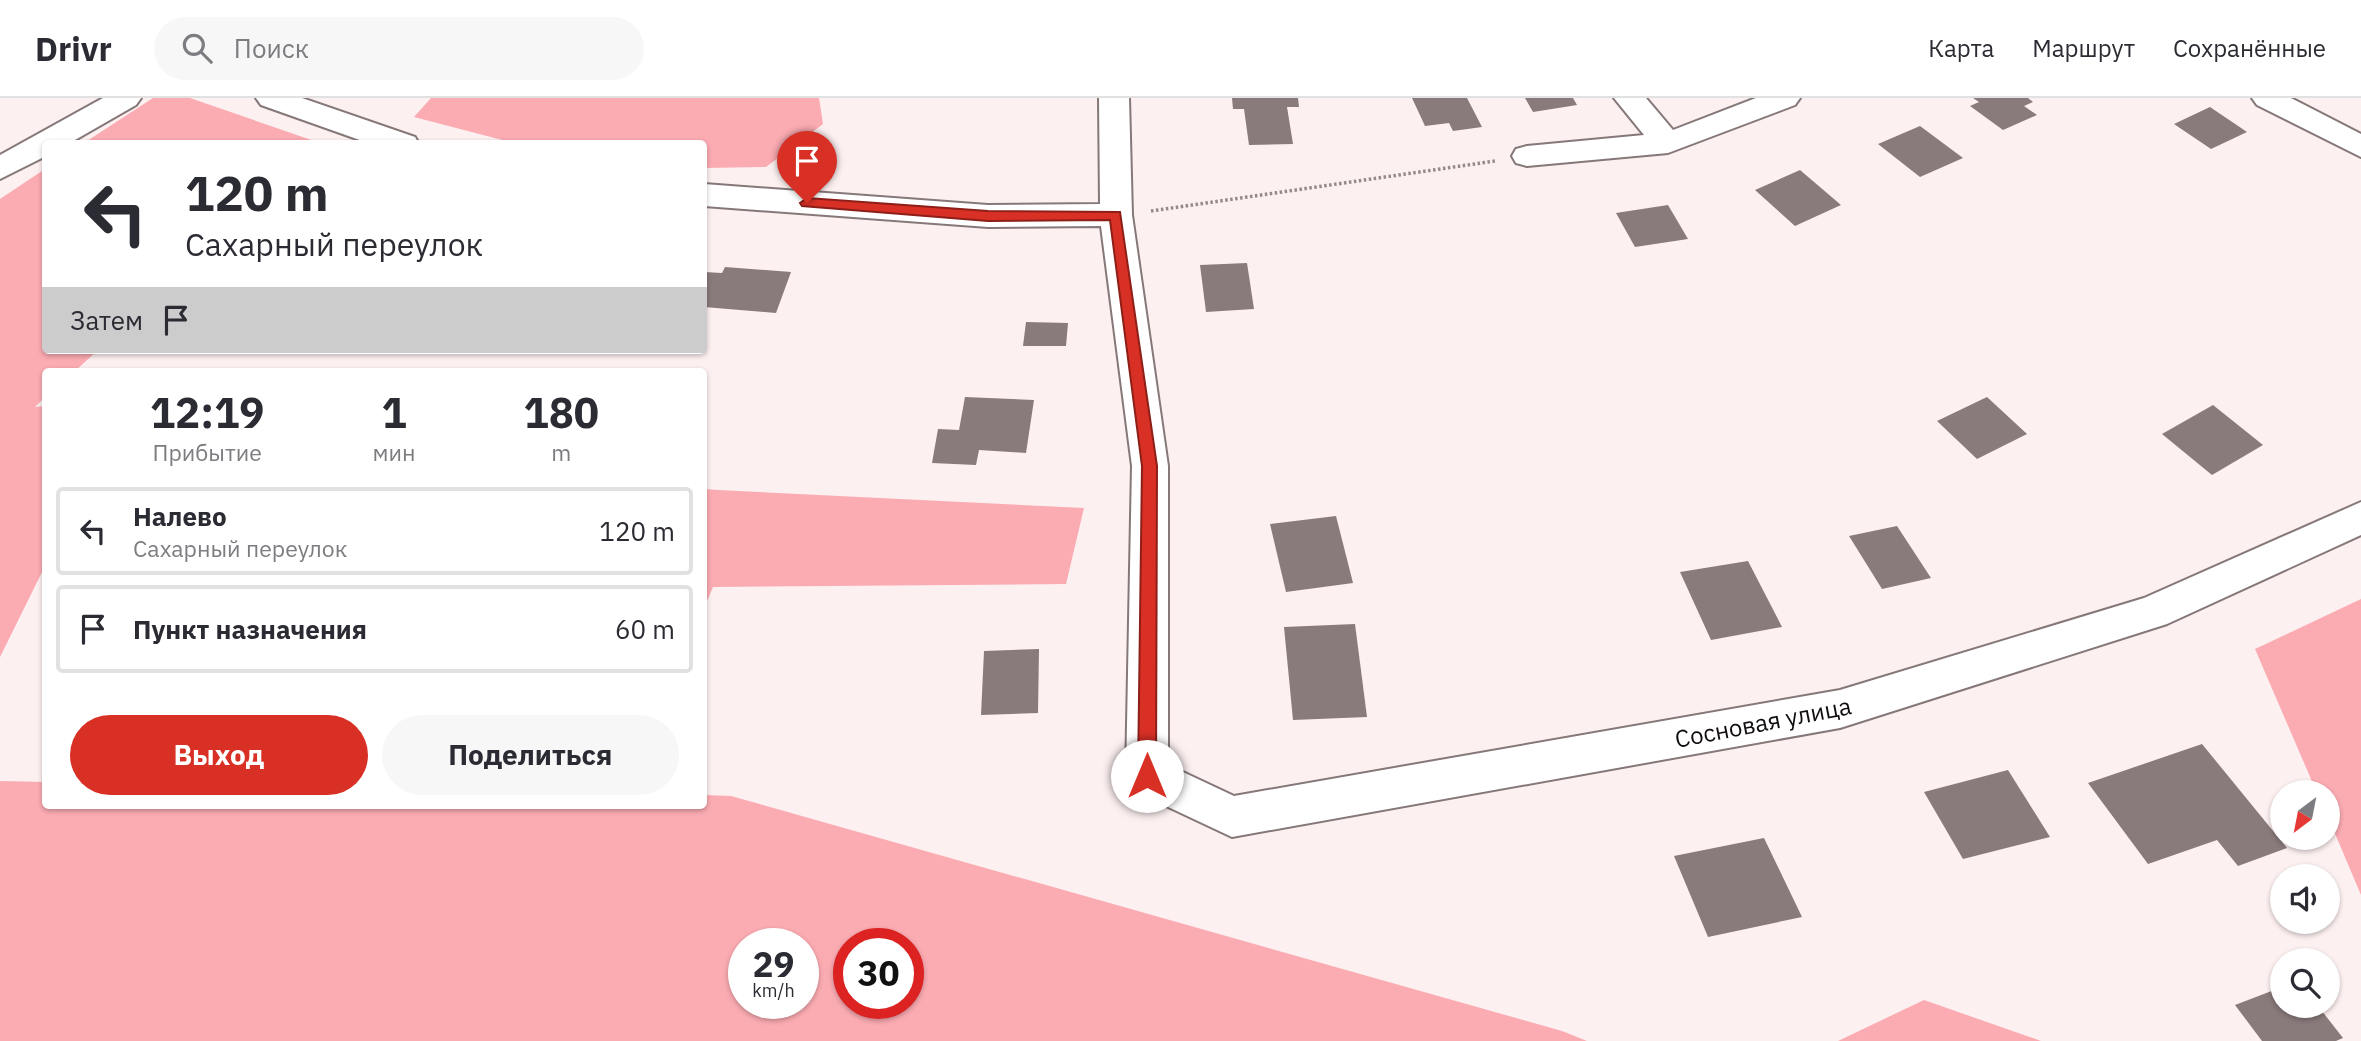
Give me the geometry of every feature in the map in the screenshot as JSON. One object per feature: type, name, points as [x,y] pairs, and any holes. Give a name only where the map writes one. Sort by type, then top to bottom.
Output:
[{"type":"street","points":[[50,140],[126,98]]},
{"type":"street","points":[[271,98],[392,140]]},
{"type":"street","points":[[707,195],[988,216],[1116,215],[1114,98]]},
{"type":"street","points":[[1629,98],[1668,143]]},
{"type":"street","points":[[1527,156],[1668,143],[1785,98]]},
{"type":"street","points":[[2267,98],[2361,148]]},
{"type":"street","points":[[0,168],[42,145]]},
{"type":"street","name":"Сосновая улица","points":[[1116,215],[1150,466],[1147,776],[1231,817],[1840,709],[2152,612],[2361,519]]},
{"type":"path","points":[[1116,215],[1380,180],[1527,156]]},
{"type":"shaded area","points":[[153,98],[190,98],[311,140],[89,140]]},
{"type":"shaded area","points":[[431,98],[819,98],[823,124],[766,167],[707,168],[707,140],[502,140],[414,117]]},
{"type":"shaded area","points":[[42,171],[42,354],[94,354],[78,368],[42,368],[42,400],[35,407],[42,406],[42,572],[0,657],[0,199]]},
{"type":"shaded area","points":[[707,489],[1084,508],[1066,584],[713,587],[707,601]]},
{"type":"shaded area","points":[[2361,599],[2361,895],[2340,845],[2340,780],[2311,780],[2255,649]]},
{"type":"shaded area","points":[[0,781],[42,782],[42,809],[707,809],[707,795],[731,796],[1562,1031],[1587,1041],[0,1041]]},
{"type":"shaded area","points":[[1924,1000],[2041,1041],[1838,1041]]},
{"type":"building","points":[[1232,98],[1298,98],[1299,107],[1287,107],[1293,144],[1249,145],[1244,109],[1233,109]]},
{"type":"building","points":[[1412,98],[1467,98],[1482,127],[1453,131],[1449,123],[1425,126]]},
{"type":"building","points":[[1525,98],[1573,98],[1577,105],[1533,112]]},
{"type":"building","points":[[1973,98],[2028,98],[2033,102],[2024,106],[2037,115],[2003,130],[1970,106],[1979,102]]},
{"type":"building","points":[[2210,107],[2247,132],[2211,149],[2174,124]]},
{"type":"building","points":[[1920,126],[1963,158],[1920,177],[1878,144]]},
{"type":"building","points":[[1800,170],[1841,205],[1795,226],[1755,190]]},
{"type":"building","points":[[1668,205],[1688,239],[1635,247],[1616,213]]},
{"type":"building","points":[[1247,263],[1254,309],[1206,312],[1200,265]]},
{"type":"building","points":[[725,267],[791,272],[776,313],[707,307],[707,272],[722,273]]},
{"type":"building","points":[[1026,322],[1068,323],[1066,346],[1023,346]]},
{"type":"building","points":[[965,397],[1034,400],[1026,453],[979,450],[976,465],[932,463],[938,429],[959,430]]},
{"type":"building","points":[[1987,397],[2027,434],[1977,459],[1937,421]]},
{"type":"building","points":[[2213,405],[2263,445],[2212,475],[2162,434]]},
{"type":"building","points":[[1336,516],[1353,583],[1286,592],[1270,524]]},
{"type":"building","points":[[1897,526],[1931,578],[1882,589],[1849,536]]},
{"type":"building","points":[[1748,561],[1782,627],[1711,640],[1680,572]]},
{"type":"building","points":[[1355,624],[1367,717],[1293,720],[1284,627]]},
{"type":"building","points":[[1039,649],[1038,713],[981,715],[984,651]]},
{"type":"building","points":[[2202,744],[2270,827],[2270,850],[2282,850],[2238,866],[2217,840],[2148,864],[2088,783]]},
{"type":"building","points":[[2008,770],[2050,837],[1963,859],[1924,792]]},
{"type":"building","points":[[1764,838],[1802,917],[1708,937],[1674,856]]},
{"type":"building","points":[[2270,992],[2270,1018],[2327,1018],[2343,1038],[2336,1041],[2262,1041],[2235,1005]]},
{"type":"route","points":[[807,203],[988,216],[1116,215],[1150,466],[1147,776]]}]
